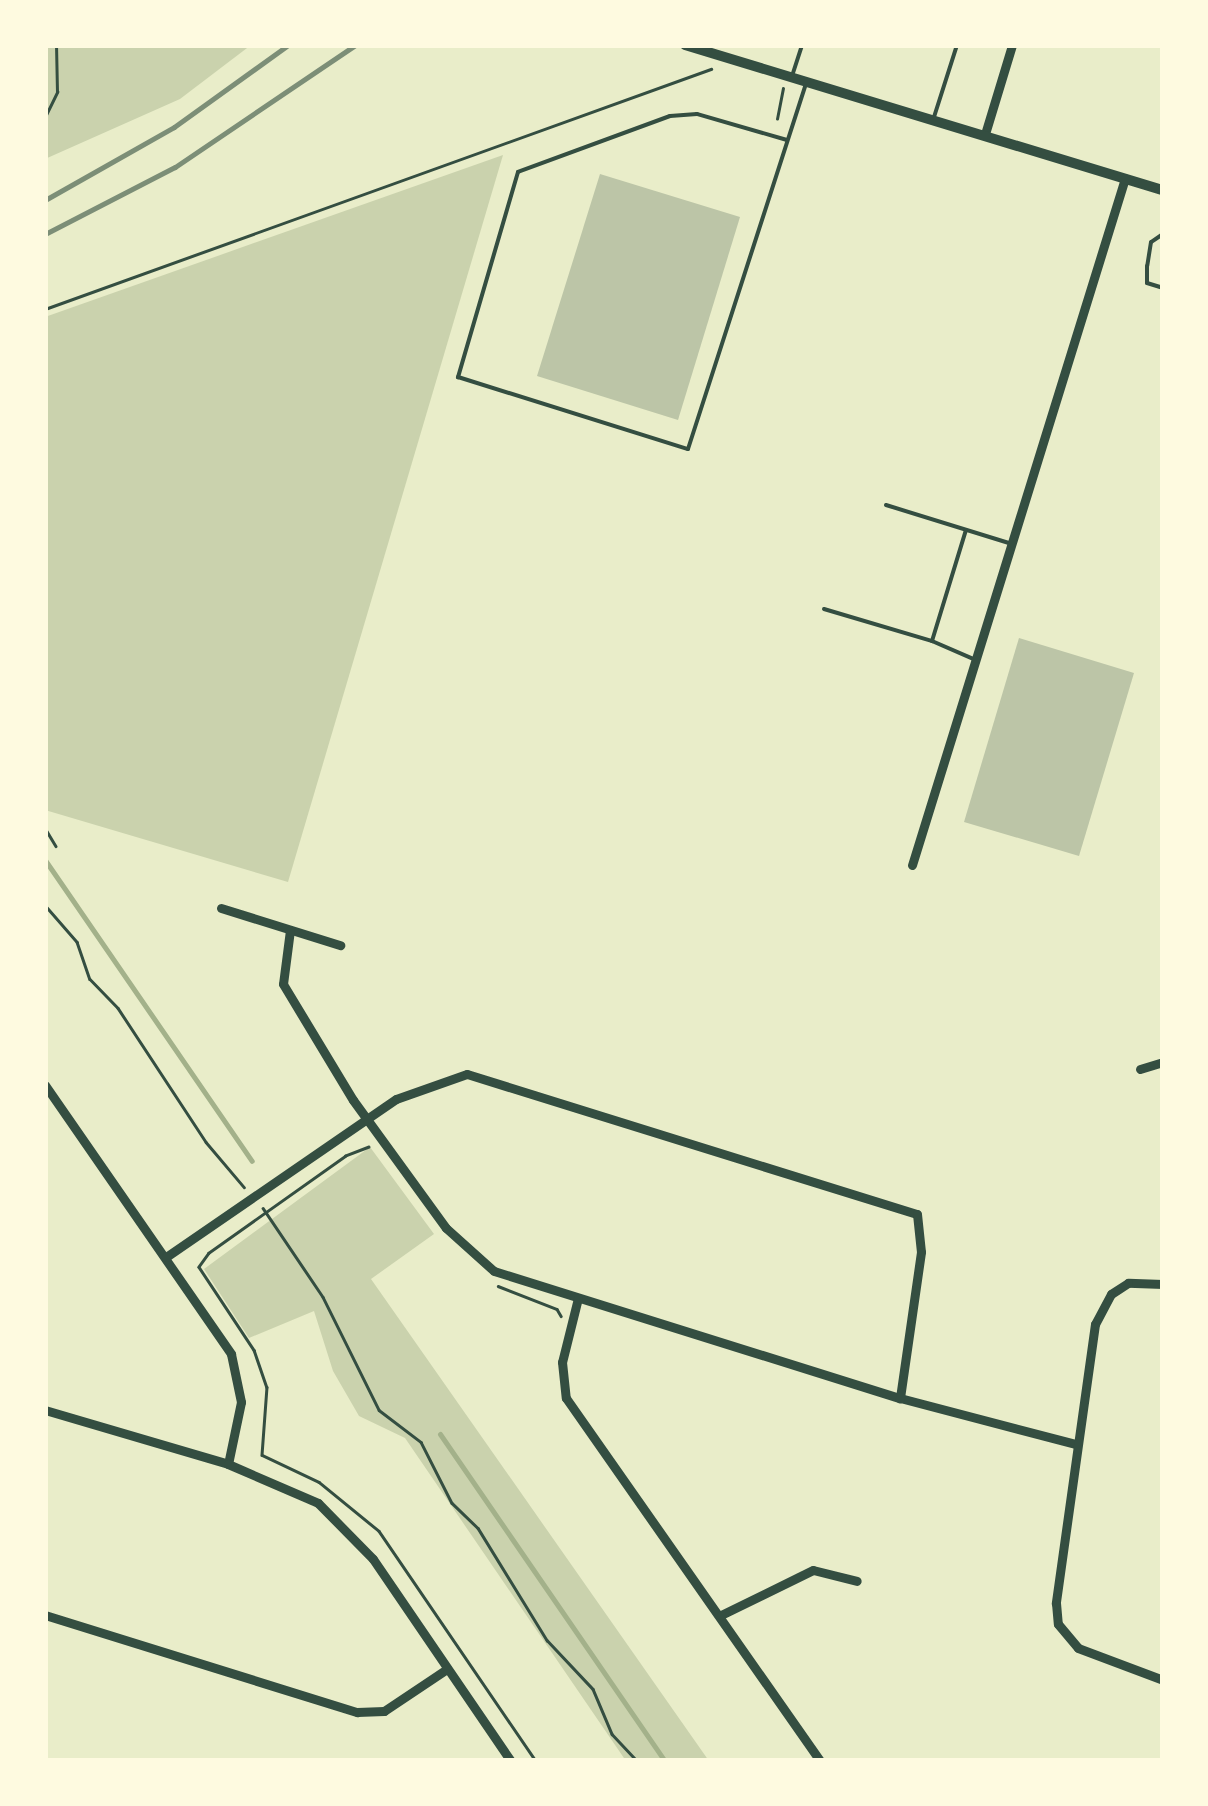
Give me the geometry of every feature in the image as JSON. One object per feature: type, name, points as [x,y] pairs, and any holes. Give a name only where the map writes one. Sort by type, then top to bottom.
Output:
[{"type":"street","points":[[684,45],[1163,190]]},
{"type":"street","points":[[984,134],[1012,45]]},
{"type":"street","points":[[912,865],[1125,178]]},
{"type":"street","points":[[221,908],[340,945]]},
{"type":"street","points":[[290,930],[283,984],[366,1118],[473,1257],[494,1271],[900,1398],[1075,1444]]},
{"type":"street","points":[[1140,1069],[1163,1062]]},
{"type":"street","points":[[166,1257],[366,1118],[430,1084],[467,1074],[916,1214],[922,1226],[900,1398]]},
{"type":"street","points":[[45,1085],[166,1257],[239,1376],[241,1402],[228,1464]]},
{"type":"street","points":[[1163,1284],[1138,1279],[1104,1304],[1075,1444],[1058,1624],[1078,1648],[1163,1680]]},
{"type":"street","points":[[578,1298],[562,1362],[566,1398],[820,1761]]},
{"type":"street","points":[[45,1410],[228,1464],[318,1503],[373,1559],[511,1761]]},
{"type":"street","points":[[721,1615],[813,1570],[856,1580]]},
{"type":"street","points":[[45,1615],[357,1712],[384,1712],[447,1670]]},
{"type":"lane","points":[[791,77],[802,45]]},
{"type":"lane","points":[[934,118],[957,45]]},
{"type":"lane","points":[[788,140],[697,114],[670,116],[518,172],[458,377],[688,449],[788,140],[806,82]]},
{"type":"lane","points":[[1163,234],[1151,242],[1146,266],[1147,283],[1163,288]]},
{"type":"lane","points":[[886,505],[1012,544]]},
{"type":"lane","points":[[932,641],[966,530]]},
{"type":"lane","points":[[824,609],[932,641],[976,660]]},
{"type":"path","points":[[45,117],[56,92],[56,45]]},
{"type":"path","points":[[45,309],[715,67],[719,56]]},
{"type":"path","points":[[766,83],[783,89],[777,118]]},
{"type":"path","points":[[45,828],[56,846]]},
{"type":"path","points":[[45,905],[77,942],[90,979],[118,1008],[206,1142],[256,1196],[323,1297],[340,1344],[379,1410],[421,1442],[452,1503],[478,1528],[547,1640],[593,1689],[612,1734],[637,1761]]},
{"type":"path","points":[[382,1152],[366,1146],[346,1156],[209,1253],[199,1267],[254,1350],[267,1387],[262,1455],[319,1482],[379,1531],[536,1761]]},
{"type":"path","points":[[493,1284],[557,1309],[563,1321]]},
{"type":"green space","points":[[45,45],[251,45],[180,99],[45,159]]},
{"type":"green space","points":[[503,155],[288,882],[45,810],[45,317]]},
{"type":"green space","points":[[370,1147],[434,1234],[371,1279],[709,1761],[626,1761],[405,1438],[359,1416],[333,1371],[314,1311],[249,1338],[204,1269]]},
{"type":"building","points":[[600,174],[740,217],[678,420],[537,376]]},
{"type":"building","points":[[1019,638],[1134,673],[1079,856],[964,822]]},
{"type":"waterway","points":[[45,860],[252,1161]]},
{"type":"waterway","points":[[440,1434],[665,1761]]},
{"type":"railway","points":[[45,200],[174,127],[288,45]]},
{"type":"railway","points":[[45,234],[175,167],[355,45]]}]
